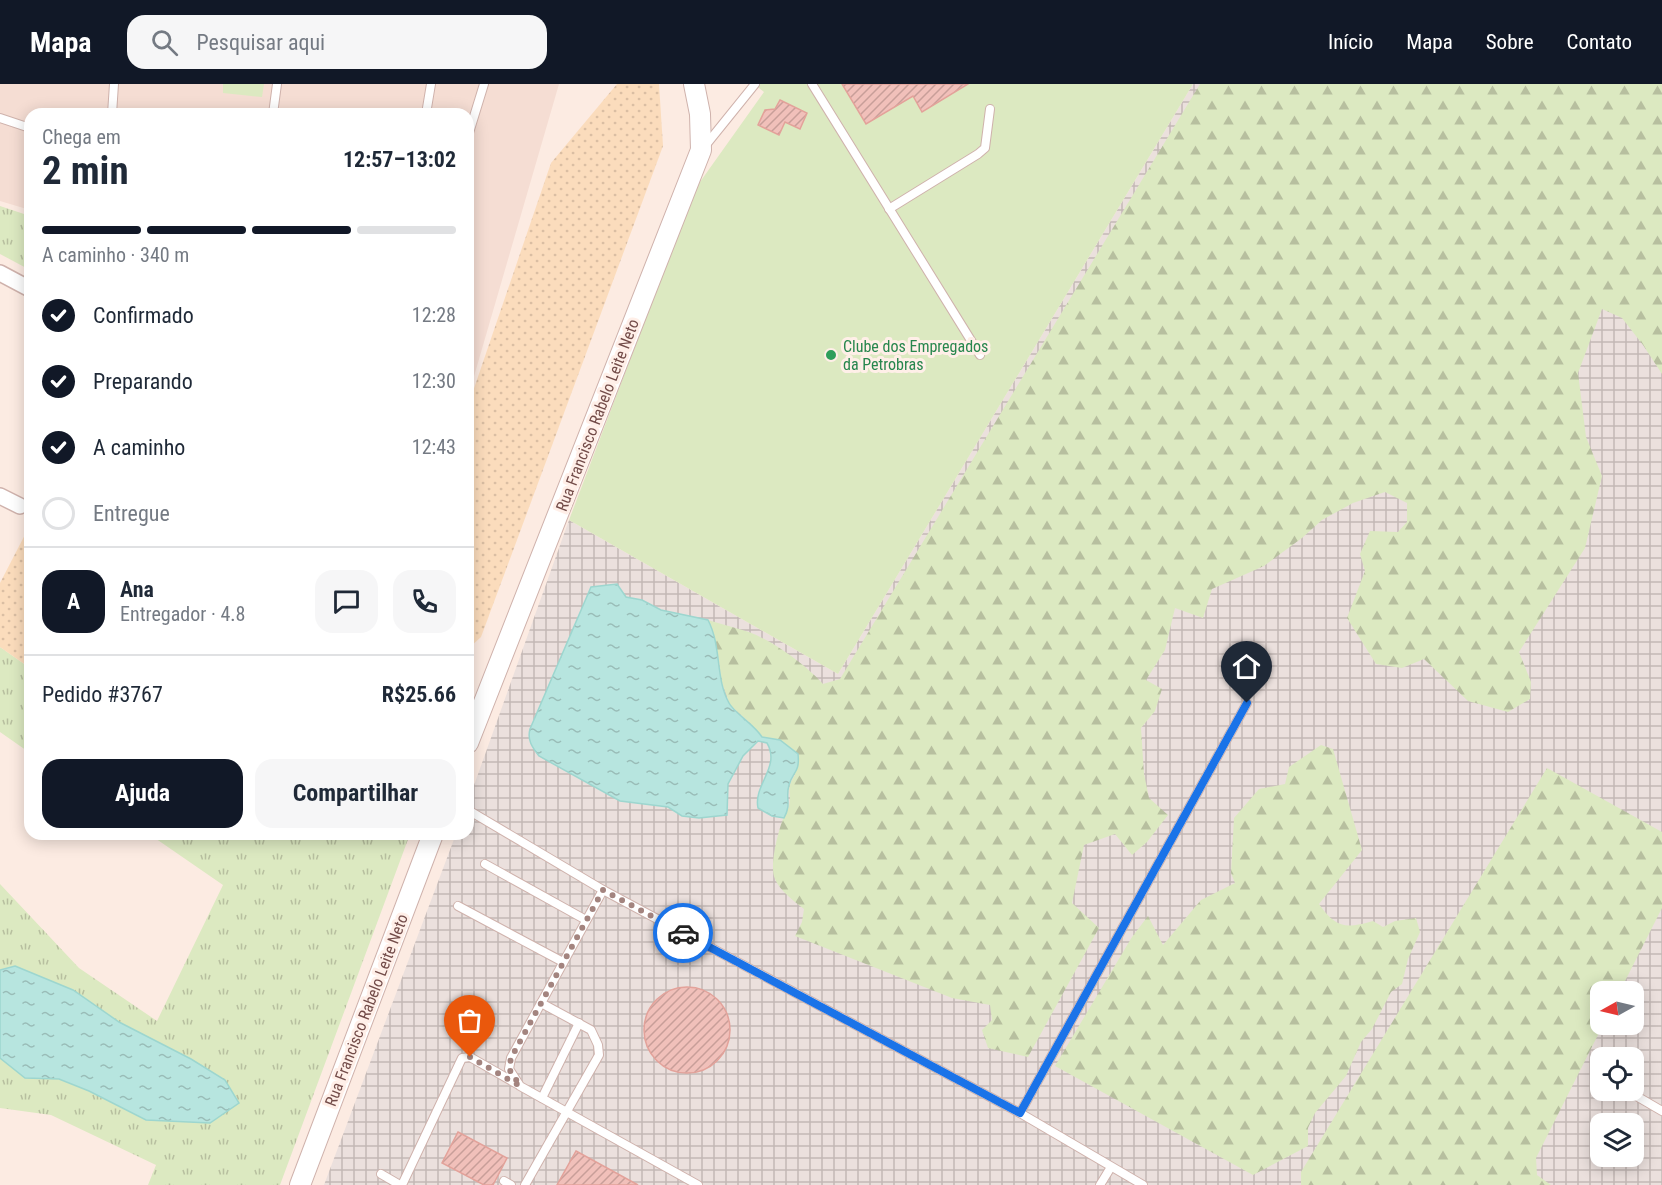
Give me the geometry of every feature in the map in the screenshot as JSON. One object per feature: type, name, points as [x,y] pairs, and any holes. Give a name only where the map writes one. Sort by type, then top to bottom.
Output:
[{"type":"street","name":"Rua Francisco Rabelo Leite Neto","points":[[474,728],[701,150],[700,114],[694,84]]},
{"type":"street","points":[[0,273],[24,286]]},
{"type":"street","points":[[0,496],[20,506]]},
{"type":"street","name":"Rua Francisco Rabelo Leite Neto","points":[[300,1185],[431,840]]},
{"type":"lane","points":[[112,108],[114,84]]},
{"type":"lane","points":[[274,108],[277,84]]},
{"type":"lane","points":[[427,108],[431,84]]},
{"type":"lane","points":[[474,116],[484,84]]},
{"type":"lane","points":[[701,150],[755,84]]},
{"type":"lane","points":[[812,84],[980,355]]},
{"type":"lane","points":[[889,209],[978,154],[984,148],[990,109]]},
{"type":"lane","points":[[0,118],[24,126]]},
{"type":"lane","points":[[1020,1113],[1247,703]]},
{"type":"lane","points":[[474,814],[603,890],[1020,1113],[1143,1185]]},
{"type":"lane","points":[[485,864],[586,920]]},
{"type":"lane","points":[[520,1086],[509,1069],[511,1058],[603,890]]},
{"type":"lane","points":[[458,906],[563,962]]},
{"type":"lane","points":[[525,1185],[599,1055],[598,1045],[591,1030],[541,1003]]},
{"type":"lane","points":[[542,1098],[579,1023]]},
{"type":"lane","points":[[381,1174],[401,1185],[462,1058],[470,1057],[683,1181],[698,1185]]},
{"type":"lane","points":[[1644,1100],[1662,1111]]},
{"type":"lane","points":[[1100,1185],[1111,1167]]},
{"type":"shaded area","points":[[0,84],[559,84],[474,376],[474,108],[24,108],[24,208],[0,201]]},
{"type":"shaded area","points":[[1193,84],[1662,84],[1662,1185],[324,1185],[454,840],[474,840],[474,785],[569,520],[838,674]]},
{"type":"green space","points":[[223,84],[264,84],[262,97],[223,93]]},
{"type":"green space","name":"Clube dos Empregados da Petrobras","points":[[754,84],[1193,84],[838,674],[569,520],[695,189],[764,92]]},
{"type":"green space","points":[[1200,84],[1662,84],[1662,374],[1622,318],[1602,309],[1578,373],[1586,437],[1602,476],[1585,548],[1519,652],[1531,682],[1530,699],[1508,712],[1468,701],[1424,659],[1402,668],[1376,664],[1347,618],[1365,571],[1360,554],[1370,531],[1398,532],[1407,522],[1407,503],[1385,492],[1353,503],[1322,520],[1264,566],[1212,589],[1203,618],[1175,608],[1165,650],[1146,680],[1162,689],[1155,711],[1141,728],[1144,774],[1149,798],[1168,815],[1147,842],[1132,855],[1115,834],[1084,845],[1072,903],[1099,928],[1028,1057],[988,1048],[982,1030],[992,1020],[990,1005],[952,998],[795,936],[802,922],[804,909],[780,888],[773,874],[773,866],[779,832],[790,802],[789,788],[795,775],[780,740],[762,737],[730,705],[721,680],[719,660],[708,620],[749,632],[768,641],[798,662],[823,684],[840,679]]},
{"type":"green space","points":[[0,206],[24,214],[24,267],[0,254]]},
{"type":"green space","points":[[0,647],[24,664],[24,749],[0,732]]},
{"type":"green space","points":[[1321,745],[1333,749],[1362,850],[1319,904],[1331,918],[1342,924],[1355,925],[1373,921],[1383,927],[1395,921],[1416,918],[1420,932],[1408,959],[1402,984],[1391,992],[1372,1029],[1361,1042],[1346,1076],[1315,1113],[1308,1128],[1308,1146],[1253,1175],[1055,1066],[1132,937],[1148,916],[1163,945],[1201,900],[1235,883],[1231,873],[1234,818],[1259,789],[1285,784],[1289,767]]},
{"type":"green space","points":[[1547,768],[1662,832],[1662,908],[1625,981],[1590,981],[1590,1035],[1598,1035],[1536,1158],[1537,1175],[1551,1185],[1301,1185],[1301,1172]]},
{"type":"green space","points":[[158,840],[408,840],[280,1185],[148,1185],[156,1165],[51,1115],[0,1108],[0,884],[79,968],[157,1021],[223,885]]},
{"type":"sand","points":[[617,84],[659,84],[663,146],[481,637],[474,643],[474,388],[551,163]]},
{"type":"sand","points":[[24,537],[24,664],[0,647],[0,583]]},
{"type":"water","points":[[617,584],[626,597],[642,600],[661,610],[708,620],[715,641],[722,683],[729,703],[762,737],[780,740],[798,754],[798,765],[789,785],[788,808],[784,818],[772,816],[758,808],[759,792],[771,760],[767,743],[758,741],[743,756],[728,784],[727,815],[699,818],[682,816],[668,807],[620,801],[536,753],[530,740],[530,729],[591,587]]},
{"type":"water","points":[[15,966],[73,990],[119,1022],[191,1059],[225,1080],[239,1103],[210,1123],[146,1120],[89,1091],[59,1079],[25,1078],[0,1058],[0,970]]},
{"type":"building","points":[[842,84],[968,84],[922,112],[913,96],[866,124]]},
{"type":"building","points":[[780,100],[807,113],[800,129],[785,122],[779,135],[758,125],[765,110],[775,109]]},
{"type":"building","points":[[687,987],[703,991],[717,1000],[726,1014],[730,1030],[726,1046],[717,1060],[703,1069],[687,1073],[671,1069],[657,1060],[648,1046],[644,1030],[648,1014],[657,1000],[671,991]]},
{"type":"building","points":[[458,1132],[507,1158],[493,1185],[484,1185],[442,1163]]},
{"type":"building","points":[[576,1151],[638,1185],[557,1185]]},
{"type":"way so far","points":[[470,1057],[520,1086],[509,1069],[511,1058],[603,890],[683,933]]},
{"type":"place","name":"Clube dos Empregados da Petrobras","points":[[831,355]]},
{"type":"route","points":[[683,933],[1020,1113],[1247,703]]}]
